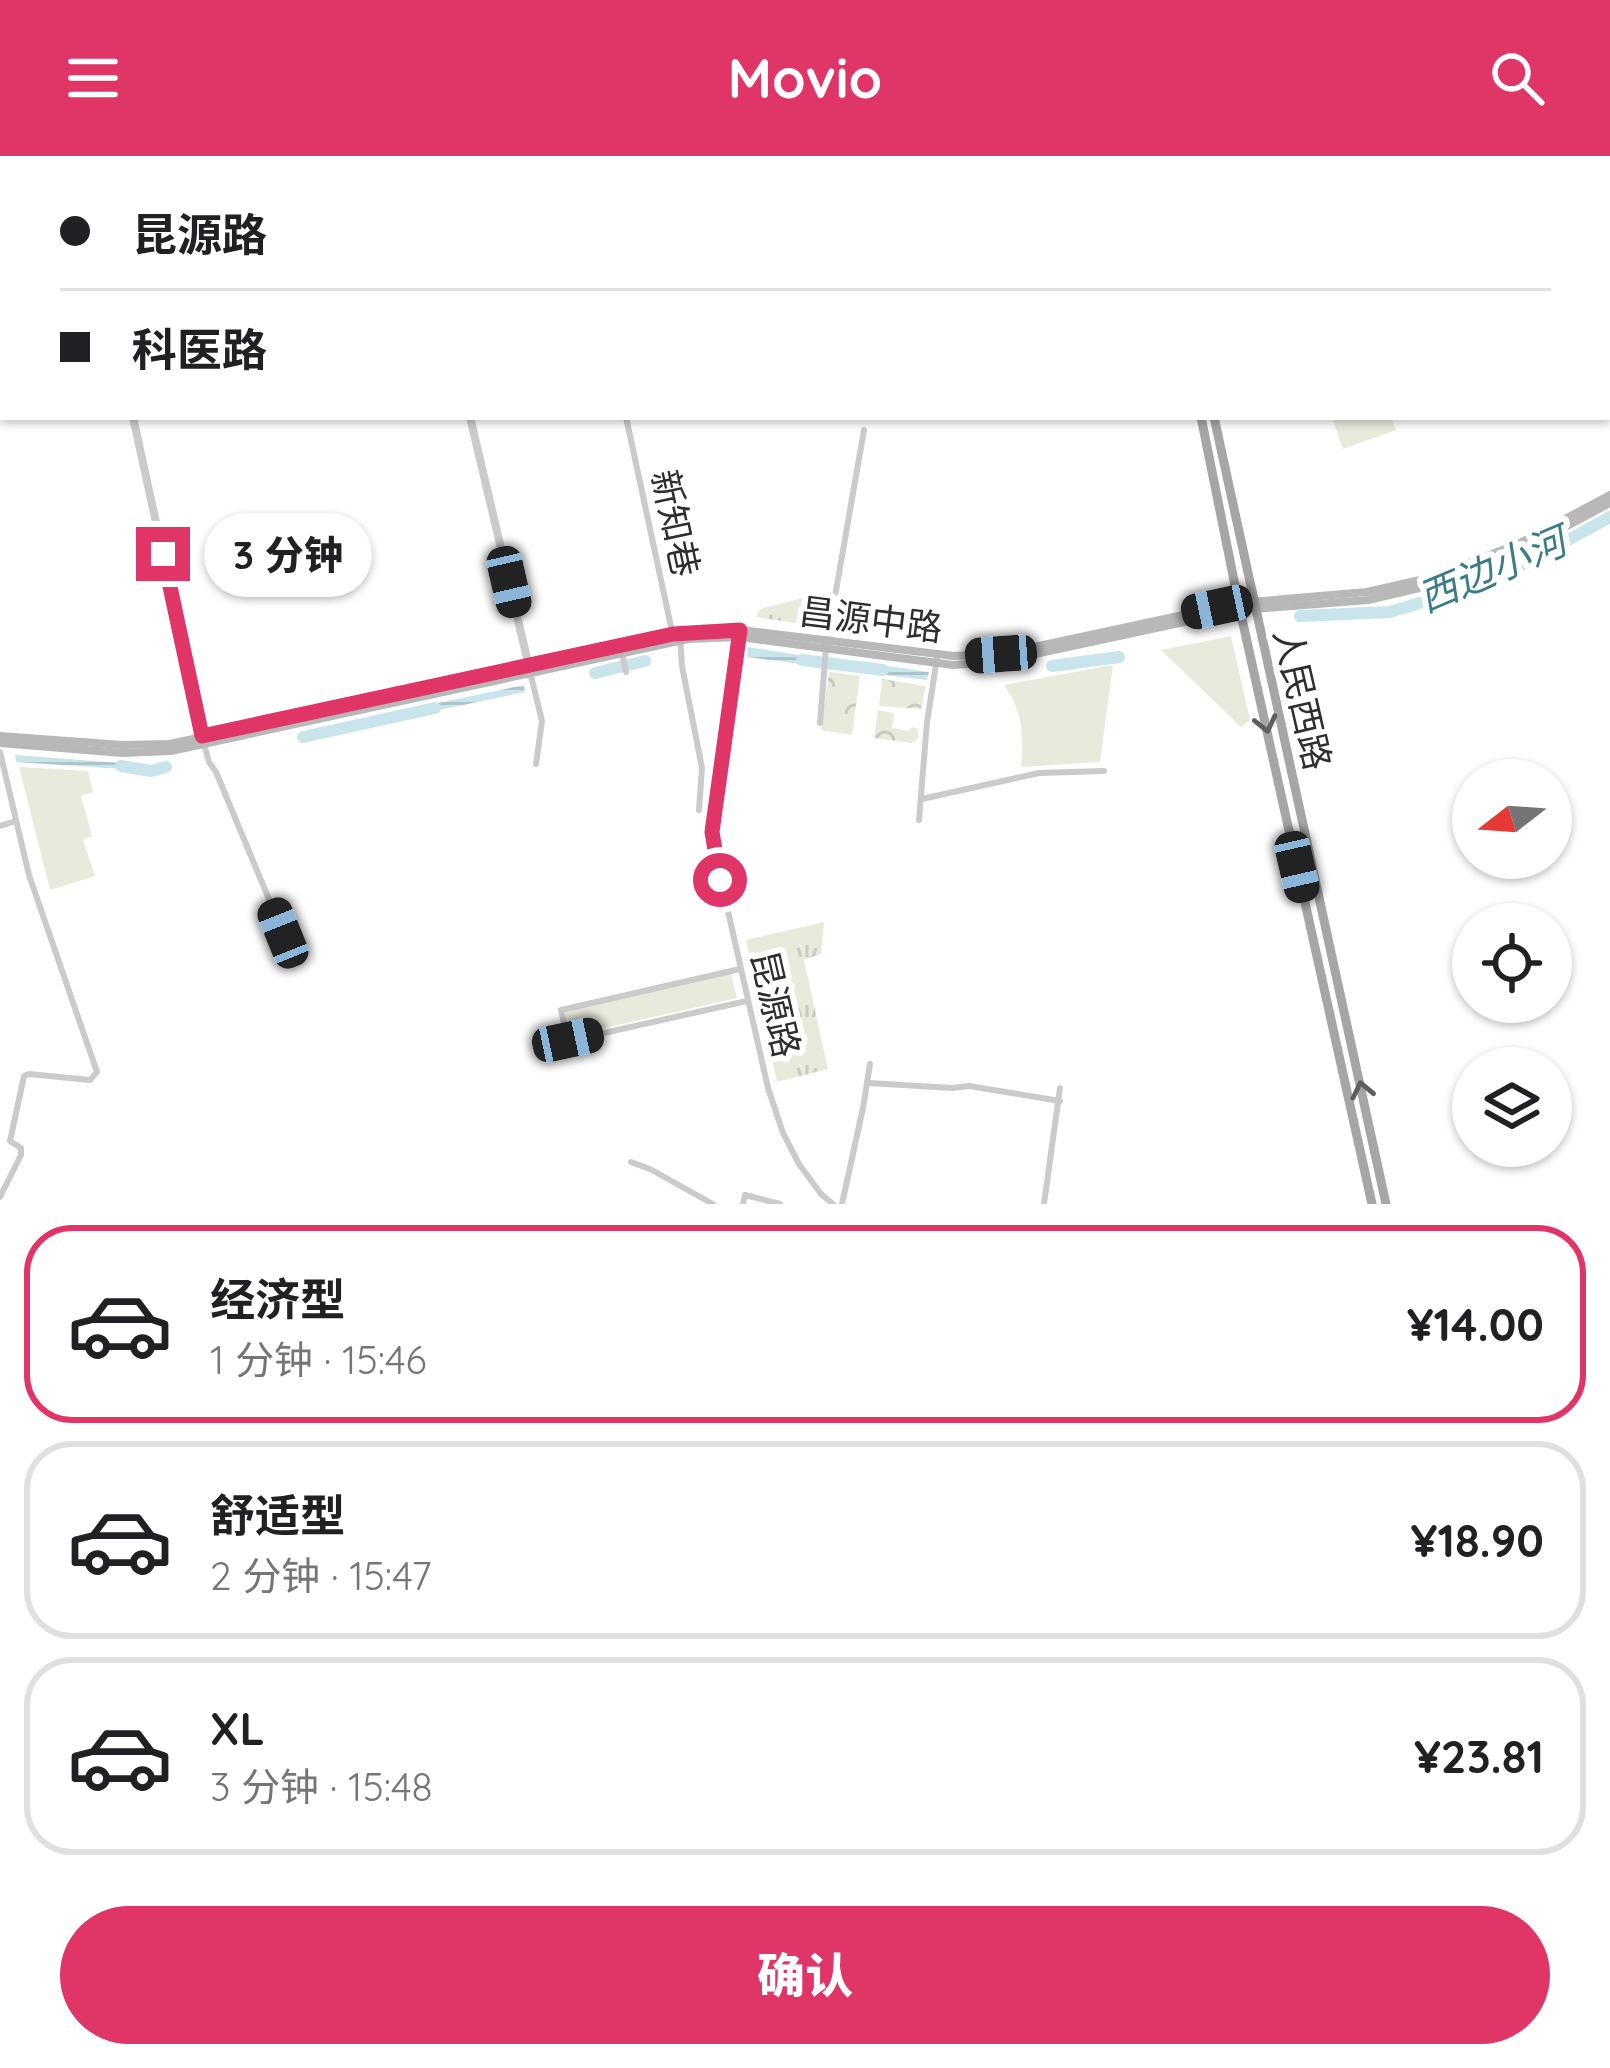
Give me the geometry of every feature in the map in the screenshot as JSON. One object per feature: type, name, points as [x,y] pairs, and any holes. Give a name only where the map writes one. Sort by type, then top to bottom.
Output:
[{"type":"main road","name":"人民西路","points":[[1202,420],[1372,1204]]},
{"type":"main road","name":"人民西路","points":[[1215,420],[1386,1204]]},
{"type":"main road","name":"昌源中路","points":[[0,744],[141,746],[203,740],[677,637],[739,637],[937,662],[998,662],[1239,606],[1366,592],[1438,576],[1610,499]]},
{"type":"main road","name":"昌源中路","points":[[530,668],[623,654],[677,637]]},
{"type":"street","points":[[134,420],[209,762],[283,933]]},
{"type":"street","points":[[471,420],[536,692],[542,730],[536,764]]},
{"type":"street","name":"新知巷","points":[[627,420],[683,656],[702,768],[699,811]]},
{"type":"street","points":[[820,723],[822,671],[864,430]]},
{"type":"street","name":"昆源路","points":[[739,637],[713,844],[768,1088],[799,1164],[832,1204]]},
{"type":"street","points":[[623,654],[626,672]]},
{"type":"street","points":[[920,820],[937,662]]},
{"type":"street","points":[[0,744],[32,887],[97,1072],[90,1080],[24,1076],[10,1141],[21,1148],[21,1155],[0,1197]]},
{"type":"street","points":[[922,799],[1039,773],[1104,770]]},
{"type":"street","points":[[0,826],[16,821]]},
{"type":"street","points":[[740,969],[561,1010],[568,1040],[747,1000]]},
{"type":"street","points":[[842,1204],[869,1064]]},
{"type":"street","points":[[868,1082],[969,1086],[1060,1101]]},
{"type":"street","points":[[1044,1204],[1060,1088]]},
{"type":"street","points":[[631,1162],[712,1204]]},
{"type":"street","points":[[742,1204],[746,1195],[780,1204]]},
{"type":"green space","points":[[1392,420],[1396,430],[1343,449],[1333,421]]},
{"type":"green space","points":[[811,596],[824,599],[821,617],[808,625],[756,617],[760,609]]},
{"type":"green space","points":[[1231,636],[1250,720],[1241,727],[1161,650]]},
{"type":"green space","points":[[1113,665],[1100,762],[1021,767],[1021,724],[1004,685]]},
{"type":"green space","points":[[829,672],[860,676],[852,735],[821,730]]},
{"type":"green space","points":[[882,679],[926,686],[921,709],[879,706]]},
{"type":"green space","points":[[878,710],[894,713],[892,728],[918,729],[918,739],[912,743],[874,738]]},
{"type":"green space","points":[[19,767],[88,771],[93,792],[81,796],[92,836],[83,840],[95,876],[50,890]]},
{"type":"green space","points":[[824,922],[821,954],[804,960],[828,1069],[777,1082],[746,940]]},
{"type":"green space","points":[[731,973],[737,998],[570,1036],[565,1011]]},
{"type":"water","points":[[748,647],[818,658],[816,666],[747,657]]},
{"type":"water","points":[[868,663],[929,672],[927,680],[867,673]]},
{"type":"water","points":[[524,685],[525,692],[420,714],[419,707]]},
{"type":"water","points":[[15,755],[136,764],[136,770],[16,762]]},
{"type":"waterway","name":"西边小河","points":[[1300,616],[1390,612],[1463,590],[1528,562],[1610,517]]},
{"type":"waterway","name":"西边小河","points":[[1052,666],[1119,657]]},
{"type":"waterway","name":"西边小河","points":[[802,660],[883,670]]},
{"type":"waterway","name":"西边小河","points":[[595,673],[645,661]]},
{"type":"waterway","name":"西边小河","points":[[303,737],[435,708]]},
{"type":"waterway","name":"西边小河","points":[[121,766],[151,771],[166,767]]},
{"type":"route","points":[[163,554],[202,736],[687,631],[740,630],[712,832],[720,880]]}]
